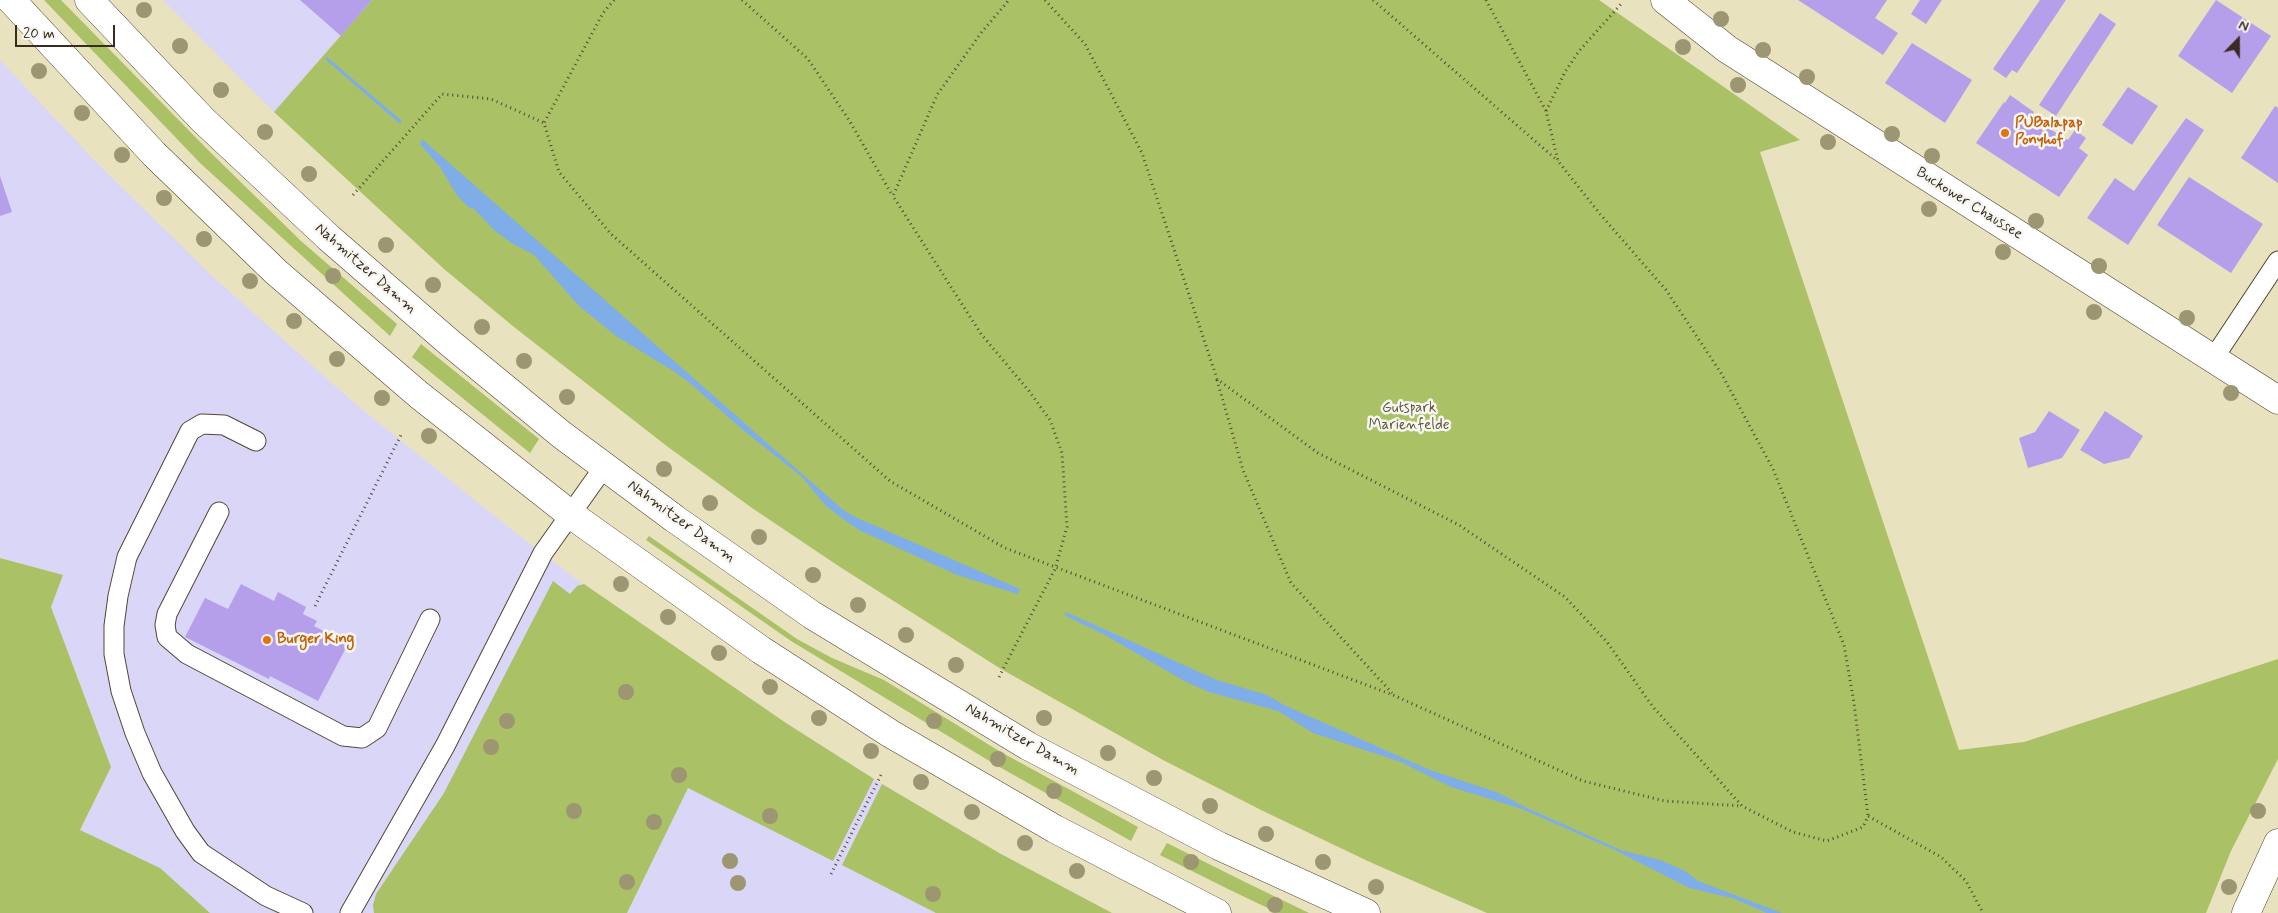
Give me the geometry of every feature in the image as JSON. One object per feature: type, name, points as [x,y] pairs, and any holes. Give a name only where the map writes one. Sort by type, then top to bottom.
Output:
[{"type":"main road","points":[[11,0],[154,154],[276,272],[419,395],[570,514],[761,650],[891,734],[1055,829],[1217,913]]},
{"type":"main road","name":"Nahmitzer Damm","points":[[89,0],[204,120],[329,238],[450,343],[604,467],[675,519],[812,614],[1028,746],[1219,846],[1366,913]]},
{"type":"main road","name":"Buckower Chaussee","points":[[1665,0],[1726,49],[2278,400]]},
{"type":"main road","points":[[2246,913],[2278,843]]},
{"type":"lane","points":[[2213,359],[2278,261]]},
{"type":"lane","points":[[256,441],[224,425],[202,424],[190,431],[127,557],[116,611],[114,654],[121,691],[135,733],[152,773],[185,831],[201,853],[266,896],[303,913]]},
{"type":"lane","points":[[350,913],[445,746],[543,553],[604,467]]},
{"type":"lane","points":[[219,512],[167,614],[165,625],[167,636],[187,654],[343,736],[362,738],[377,728],[430,619]]},
{"type":"path","points":[[614,0],[603,13],[544,124],[559,172],[612,234],[890,481],[1004,548],[1393,695],[1583,781],[1665,801],[1742,806]]},
{"type":"path","points":[[742,0],[808,59],[849,120],[893,196],[981,334],[1029,391],[1050,420],[1062,453],[1067,527],[1055,568],[999,677]]},
{"type":"path","points":[[893,196],[938,95],[980,34],[1010,0]]},
{"type":"path","points":[[1045,0],[1085,44],[1142,153],[1217,379],[1243,470],[1291,583],[1393,695]]},
{"type":"path","points":[[1217,379],[1318,453],[1459,525],[1565,597],[1607,642],[1653,707],[1742,806],[1793,832],[1827,841],[1862,827],[1868,816],[1854,703],[1844,646],[1773,469],[1721,373],[1666,290],[1600,214],[1558,161],[1373,0]]},
{"type":"path","points":[[1486,0],[1546,112],[1558,161]]},
{"type":"path","points":[[1546,112],[1565,72],[1579,51],[1621,4]]},
{"type":"path","points":[[353,195],[442,94],[492,98],[544,124]]},
{"type":"path","points":[[314,606],[402,434]]},
{"type":"path","points":[[831,874],[881,775]]},
{"type":"path","points":[[1868,816],[1940,857],[1966,881],[1983,913]]},
{"type":"shaded area","points":[[163,0],[372,0],[274,112]]},
{"type":"shaded area","points":[[0,60],[97,163],[210,274],[352,401],[503,523],[584,585],[786,723],[882,784],[1001,854],[1112,913],[210,913],[80,830],[111,767],[51,607],[63,575],[0,558]]},
{"type":"green space","points":[[44,0],[61,0],[210,152],[301,241],[397,324],[390,336],[200,163]]},
{"type":"green space","name":"Gutspark Marienfelde","points":[[372,0],[1599,0],[1800,140],[1760,152],[1959,750],[2024,742],[2278,659],[2278,759],[2231,851],[2206,913],[1487,913],[1372,863],[1263,811],[1163,760],[1001,669],[840,567],[752,508],[668,447],[514,327],[444,269],[274,112]]},
{"type":"green space","points":[[421,344],[539,439],[530,453],[412,357]]},
{"type":"green space","points":[[649,536],[797,639],[832,658],[884,680],[999,751],[1138,827],[1131,841],[996,765],[791,641],[646,540]]},
{"type":"green space","points":[[0,558],[63,575],[51,607],[111,767],[80,830],[160,868],[210,913],[0,913]]},
{"type":"green space","points":[[553,581],[570,594],[577,586],[584,584],[786,723],[874,779],[833,861],[688,788],[627,913],[374,913],[373,905],[376,894],[444,793]]},
{"type":"green space","points":[[882,784],[1001,854],[1112,913],[936,913],[842,865]]},
{"type":"green space","points":[[1167,843],[1309,913],[1278,913],[1228,889],[1160,855]]},
{"type":"water","points":[[327,57],[402,121],[400,124],[325,59]]},
{"type":"water","points":[[422,139],[842,509],[853,516],[1020,589],[1018,594],[957,575],[861,531],[847,522],[825,505],[802,477],[743,430],[691,384],[616,336],[579,306],[534,255],[513,244],[495,231],[474,209],[468,207],[456,194],[440,167],[420,144]]},
{"type":"water","points":[[1066,612],[1217,680],[1267,695],[1284,705],[1430,770],[1499,793],[1525,807],[1621,850],[1660,860],[1685,871],[1698,881],[1782,913],[1767,913],[1732,898],[1689,888],[1615,850],[1522,809],[1451,787],[1401,762],[1313,733],[1278,711],[1209,692],[1186,682],[1105,635],[1064,615]]},
{"type":"building","points":[[300,0],[372,0],[341,36]]},
{"type":"building","points":[[1798,0],[1887,0],[1875,18],[1898,33],[1883,55]]},
{"type":"building","points":[[1920,0],[1942,0],[1926,24],[1911,14]]},
{"type":"building","points":[[2040,0],[2066,0],[2017,73],[2012,70],[2006,78],[1993,69]]},
{"type":"building","points":[[2216,0],[2271,36],[2232,93],[2178,56]]},
{"type":"building","points":[[2100,13],[2116,24],[2056,116],[2039,105]]},
{"type":"building","points":[[1912,43],[1972,80],[1945,123],[1885,83]]},
{"type":"building","points":[[2128,87],[2158,106],[2132,145],[2102,125]]},
{"type":"building","points":[[2010,95],[2034,112],[2029,120],[2045,132],[2048,128],[2068,140],[2075,130],[2086,138],[2079,148],[2088,155],[2059,197],[1976,143]]},
{"type":"building","points":[[2275,106],[2278,108],[2278,183],[2241,158]]},
{"type":"building","points":[[2186,118],[2204,130],[2128,245],[2087,218],[2115,178],[2134,191]]},
{"type":"building","points":[[0,176],[12,212],[0,216]]},
{"type":"building","points":[[2189,177],[2263,224],[2231,273],[2157,225]]},
{"type":"building","points":[[2049,411],[2080,430],[2062,458],[2028,468],[2019,438],[2035,432]]},
{"type":"building","points":[[2105,411],[2143,436],[2129,458],[2104,464],[2080,450]]},
{"type":"building","name":"Burger King","points":[[241,584],[274,601],[278,592],[306,607],[303,614],[317,621],[314,626],[348,644],[318,701],[270,676],[269,679],[185,637],[205,598],[228,609]]},
{"type":"place","name":"PUBalapap Ponyhof","points":[[2005,133]]},
{"type":"place","name":"Burger King","points":[[267,640]]}]
